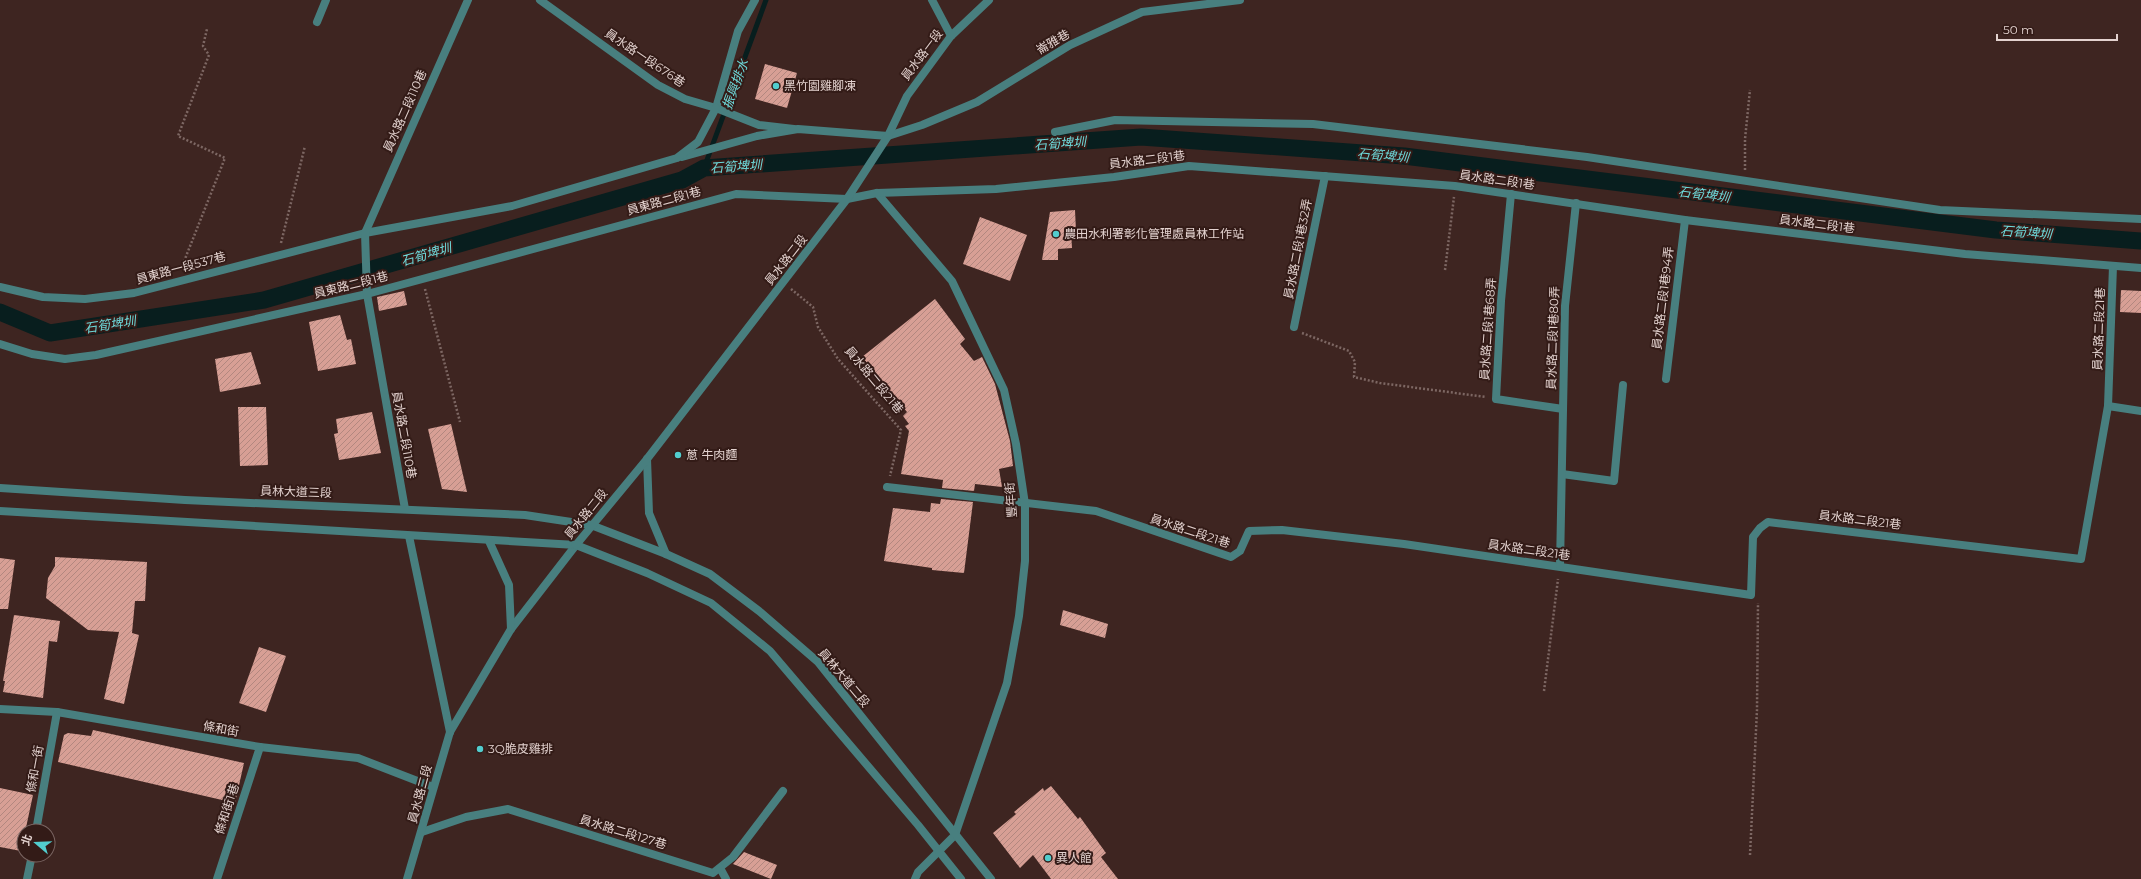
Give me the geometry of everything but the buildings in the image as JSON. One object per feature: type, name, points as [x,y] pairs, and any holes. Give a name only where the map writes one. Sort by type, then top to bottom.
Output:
[{"type":"street","points":[[317,22],[326,0]]},
{"type":"street","name":"員水路二段110巷","points":[[405,509],[367,294],[365,233],[468,0]]},
{"type":"street","name":"員水路一段676巷","points":[[540,0],[658,85],[685,98],[760,125],[888,136]]},
{"type":"street","points":[[677,158],[698,142],[716,108],[738,32],[755,0]]},
{"type":"street","points":[[932,0],[951,36]]},
{"type":"street","name":"員水路一段","points":[[847,199],[888,136],[907,96],[951,36],[989,0]]},
{"type":"street","name":"崙雅巷","points":[[888,136],[922,125],[977,102],[1070,45],[1142,12],[1240,0]]},
{"type":"street","points":[[1055,132],[1115,120],[1313,124],[1587,157],[1940,210],[2141,219]]},
{"type":"street","name":"員東路一段537巷","points":[[0,287],[43,297],[85,299],[134,293],[365,233],[512,206],[757,136],[798,129]]},
{"type":"street","name":"員水路二段1巷","points":[[847,199],[877,193],[996,189],[1114,177],[1189,166],[1455,186],[1685,220],[1965,254],[2141,268]]},
{"type":"street","name":"員水路二段1巷32弄","points":[[1294,327],[1325,176]]},
{"type":"street","name":"豐年街","points":[[877,193],[952,281],[1001,383],[1016,444],[1025,504],[1024,569],[1019,616],[1007,683],[955,835]]},
{"type":"street","name":"員東路二段1巷","points":[[0,344],[32,354],[65,358],[96,355],[367,294],[736,194],[847,199]]},
{"type":"street","name":"員水路二段1巷68弄","points":[[1496,399],[1501,302],[1511,194]]},
{"type":"street","name":"員水路二段","points":[[407,879],[422,832],[433,787],[450,732],[511,629],[591,525],[646,459],[847,199]]},
{"type":"street","name":"員水路二段1巷80弄","points":[[1560,566],[1565,306],[1576,203]]},
{"type":"street","name":"員水路二段1巷94弄","points":[[1666,379],[1685,220]]},
{"type":"street","name":"員水路二段21巷","points":[[888,487],[1096,512],[1231,558],[1240,551],[1249,531],[1282,530],[1404,544],[1751,595],[1753,537],[1760,528],[1768,522],[2081,559],[2108,406],[2113,266]]},
{"type":"street","points":[[1562,474],[1614,481],[1622,385]]},
{"type":"street","points":[[1496,399],[1563,409]]},
{"type":"street","points":[[2108,406],[2141,411]]},
{"type":"street","points":[[646,459],[649,513],[666,554]]},
{"type":"street","name":"員林大道三段","points":[[0,488],[185,500],[525,515],[591,525]]},
{"type":"street","points":[[0,511],[576,545],[647,573],[711,603],[770,651],[918,825],[961,879]]},
{"type":"street","name":"員林大道二段","points":[[591,525],[666,554],[710,574],[759,611],[818,662],[991,879]]},
{"type":"street","points":[[409,536],[450,732]]},
{"type":"street","points":[[489,541],[509,585],[511,629]]},
{"type":"street","name":"條和街","points":[[0,710],[57,712],[260,747],[358,758],[433,787]]},
{"type":"street","name":"條和一街","points":[[37,823],[57,712]]},
{"type":"street","name":"條和街1巷","points":[[217,879],[260,747]]},
{"type":"street","points":[[726,879],[720,868],[733,857],[783,791]]},
{"type":"street","name":"員水路二段127巷","points":[[422,832],[466,817],[508,808],[713,873],[720,868]]},
{"type":"street","points":[[915,879],[918,872],[955,835]]},
{"type":"street","points":[[27,879],[30,863]]},
{"type":"path","points":[[176,282],[225,158],[178,136],[210,55],[203,46],[207,29]]},
{"type":"path","points":[[1745,181],[1745,139],[1750,90]]},
{"type":"path","points":[[278,255],[305,146]]},
{"type":"path","points":[[1445,270],[1455,186]]},
{"type":"path","points":[[423,279],[460,422]]},
{"type":"path","name":"員水路二段21巷","points":[[783,283],[813,307],[818,327],[838,359],[901,430],[888,487]]},
{"type":"path","points":[[1294,327],[1301,332],[1349,351],[1355,362],[1354,377],[1380,383],[1496,399]]},
{"type":"path","points":[[1544,691],[1560,566]]},
{"type":"path","points":[[1750,855],[1757,710],[1758,604],[1751,595]]},
{"type":"waterway","name":"振興排水","points":[[704,168],[766,0]]},
{"type":"waterway","name":"石筍埤圳","points":[[0,312],[50,333],[264,300],[682,180],[704,168],[1141,137],[1404,156],[1996,230],[2141,241]]},
{"type":"place","name":"黑竹園雞腳凍","points":[[776,86]]},
{"type":"place","name":"農田水利署彰化管理處員林工作站","points":[[1056,234]]},
{"type":"place","name":"蔥 牛肉麵","points":[[678,455]]},
{"type":"place","name":"3Q脆皮雞排","points":[[480,749]]},
{"type":"place","name":"異人館","points":[[1048,858]]}]
